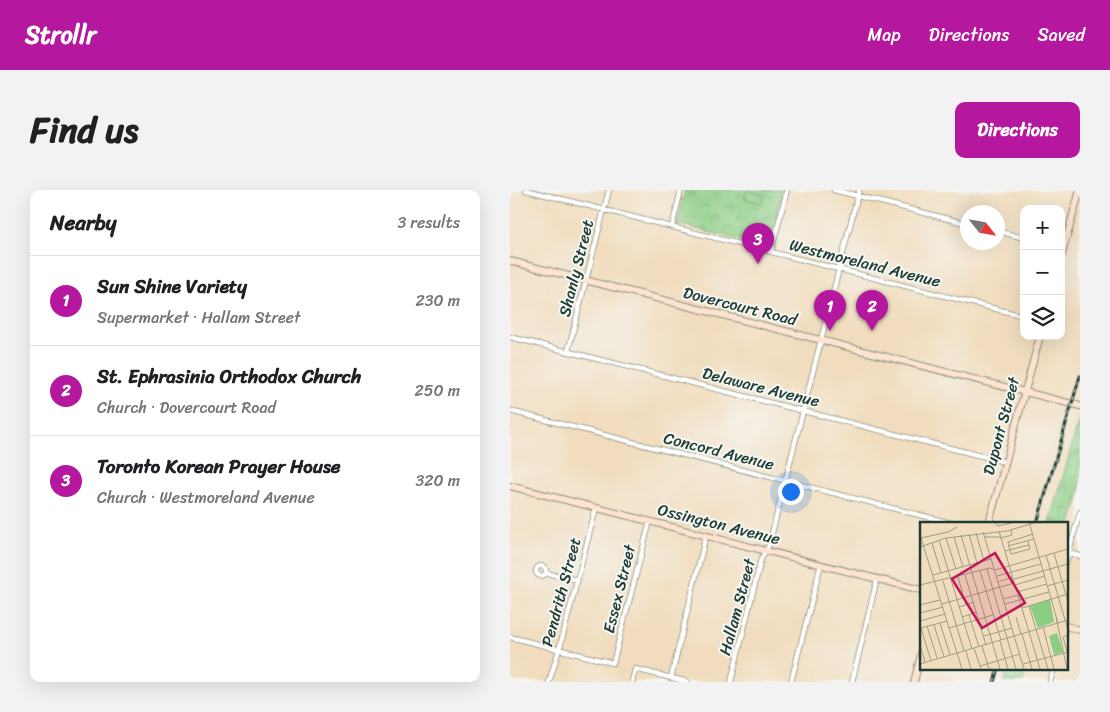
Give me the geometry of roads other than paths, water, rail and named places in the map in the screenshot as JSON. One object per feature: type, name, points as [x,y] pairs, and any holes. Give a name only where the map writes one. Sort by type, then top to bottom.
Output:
[{"type":"street","name":"Westmoreland Avenue","points":[[526,190],[1020,315]]},
{"type":"street","name":"Shanly Street","points":[[568,352],[609,190]]},
{"type":"street","points":[[672,227],[681,190]]},
{"type":"street","points":[[771,252],[787,190]]},
{"type":"street","points":[[834,190],[960,222]]},
{"type":"street","name":"Hallam Street","points":[[731,682],[761,559],[769,545],[859,190]]},
{"type":"street","points":[[1065,238],[1080,190]]},
{"type":"street","points":[[1005,233],[1020,237]]},
{"type":"street","name":"Dovercourt Road","points":[[510,261],[1080,406]]},
{"type":"street","name":"Delaware Avenue","points":[[510,337],[1005,462]]},
{"type":"street","name":"Dupont Street","points":[[989,522],[1039,340]]},
{"type":"street","name":"Concord Avenue","points":[[510,411],[947,522]]},
{"type":"street","name":"Ossington Avenue","points":[[510,486],[920,590]]},
{"type":"street","name":"Pendrith Street","points":[[549,682],[596,508]]},
{"type":"street","points":[[1068,556],[1080,512]]},
{"type":"street","name":"Essex Street","points":[[558,649],[614,663],[650,521]]},
{"type":"street","points":[[671,678],[706,535]]},
{"type":"street","points":[[1069,553],[1080,556]]},
{"type":"street","points":[[791,682],[821,564]]},
{"type":"street","points":[[546,573],[578,580]]},
{"type":"street","points":[[852,682],[877,579]]},
{"type":"street","points":[[510,637],[558,649]]},
{"type":"street","points":[[914,682],[920,658]]},
{"type":"street","points":[[632,682],[635,669],[688,682]]},
{"type":"railway","points":[[1037,522],[1080,376]]},
{"type":"railway","points":[[994,682],[997,670]]},
{"type":"place","name":"Toronto Korean Prayer House","points":[[758,264]]},
{"type":"place","name":"Sun Shine Variety","points":[[830,331]]},
{"type":"place","name":"St. Ephrasinia Orthodox Church","points":[[872,331]]}]
